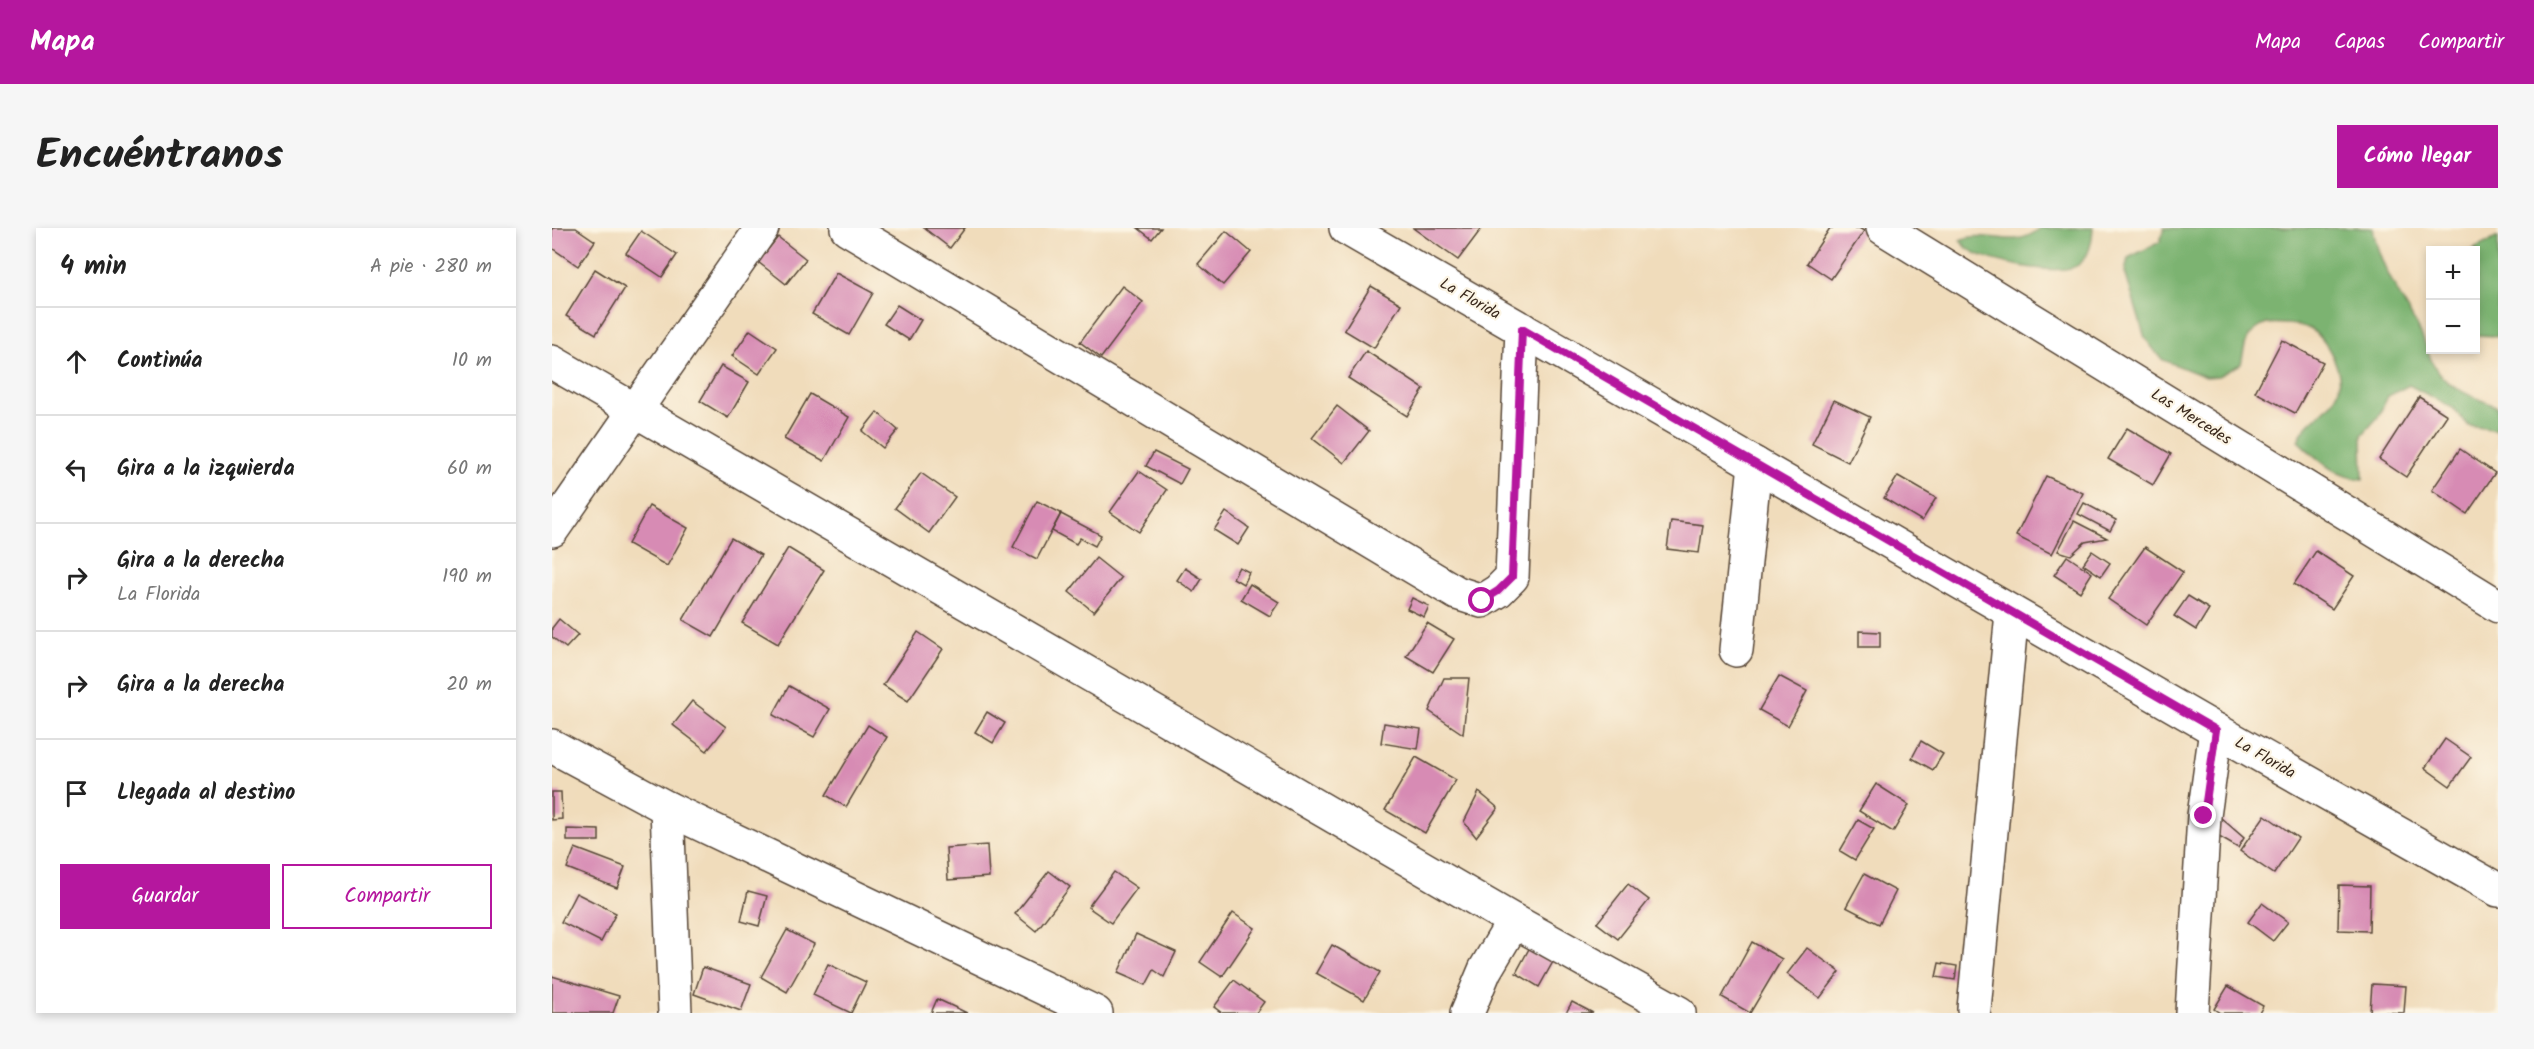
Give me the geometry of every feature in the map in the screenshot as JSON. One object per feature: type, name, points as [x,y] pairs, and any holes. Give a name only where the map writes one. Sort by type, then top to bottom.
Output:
[{"type":"street","points":[[552,530],[762,228]]},
{"type":"street","points":[[847,228],[1457,593],[1482,601],[1498,591],[1512,577],[1522,329]]},
{"type":"street","name":"La Florida","points":[[1346,228],[2012,613],[2498,890]]},
{"type":"street","name":"Las Mercedes","points":[[1883,228],[2498,606]]},
{"type":"street","points":[[552,362],[1514,921],[1679,1013]]},
{"type":"street","points":[[1736,650],[1755,464]]},
{"type":"street","points":[[1974,1009],[2012,613]]},
{"type":"street","points":[[2192,1013],[2204,816],[2216,730]]},
{"type":"street","points":[[552,746],[667,808],[1096,1013]]},
{"type":"street","points":[[667,808],[675,1013]]},
{"type":"street","points":[[1467,1013],[1485,970],[1514,921]]},
{"type":"green space","points":[[2040,228],[2093,228],[2088,253],[2082,262],[2069,268],[2040,269],[1979,255],[1960,240],[1981,236],[2020,238]]},
{"type":"green space","points":[[2164,228],[2373,228],[2380,256],[2420,332],[2426,347],[2426,354],[2429,354],[2442,377],[2454,387],[2498,407],[2498,430],[2469,426],[2453,408],[2409,385],[2388,396],[2378,417],[2362,435],[2363,479],[2335,471],[2298,441],[2306,427],[2329,405],[2338,392],[2339,375],[2336,366],[2327,347],[2315,332],[2294,325],[2264,325],[2248,338],[2241,364],[2218,376],[2206,377],[2161,359],[2145,338],[2125,272],[2128,258],[2160,242]]},
{"type":"green space","points":[[2498,237],[2498,336],[2480,335],[2480,246]]},
{"type":"building","points":[[552,228],[576,228],[595,241],[578,266],[552,248]]},
{"type":"building","points":[[924,228],[965,228],[950,248]]},
{"type":"building","points":[[1138,228],[1161,228],[1152,239]]},
{"type":"building","points":[[1413,228],[1482,228],[1458,260]]},
{"type":"building","points":[[1830,228],[1859,228],[1864,231],[1831,279],[1807,263]]},
{"type":"building","points":[[641,231],[677,255],[662,277],[626,253]]},
{"type":"building","points":[[1226,231],[1251,252],[1223,285],[1198,264]]},
{"type":"building","points":[[778,237],[806,259],[786,284],[758,262]]},
{"type":"building","points":[[595,269],[625,288],[596,334],[566,316]]},
{"type":"building","points":[[836,273],[873,293],[849,335],[812,314]]},
{"type":"building","points":[[1122,286],[1143,302],[1101,358],[1080,342]]},
{"type":"building","points":[[1371,286],[1401,304],[1374,348],[1344,330]]},
{"type":"building","points":[[897,305],[921,320],[909,340],[884,324]]},
{"type":"building","points":[[750,330],[777,348],[759,374],[732,356]]},
{"type":"building","points":[[2282,340],[2323,362],[2295,413],[2255,392]]},
{"type":"building","points":[[1366,351],[1424,389],[1407,416],[1348,378]]},
{"type":"building","points":[[721,366],[749,382],[728,418],[700,401]]},
{"type":"building","points":[[810,394],[849,417],[824,461],[784,439]]},
{"type":"building","points":[[2419,397],[2447,415],[2406,477],[2379,459]]},
{"type":"building","points":[[1834,400],[1870,417],[1848,462],[1812,444]]},
{"type":"building","points":[[1337,406],[1369,431],[1344,463],[1312,438]]},
{"type":"building","points":[[877,412],[898,430],[883,448],[862,431]]},
{"type":"building","points":[[2127,428],[2171,454],[2153,485],[2108,459]]},
{"type":"building","points":[[2460,449],[2495,473],[2467,514],[2432,490]]},
{"type":"building","points":[[1154,452],[1188,469],[1180,484],[1146,466]]},
{"type":"building","points":[[1139,471],[1167,490],[1139,532],[1110,512]]},
{"type":"building","points":[[921,473],[955,497],[929,533],[895,508]]},
{"type":"building","points":[[1898,476],[1936,498],[1922,521],[1884,498]]},
{"type":"building","points":[[2046,476],[2083,493],[2052,554],[2016,536]]},
{"type":"building","points":[[1037,501],[1061,513],[1037,559],[1013,547]]},
{"type":"building","points":[[2084,503],[2116,520],[2110,531],[2078,514]]},
{"type":"building","points":[[649,506],[688,528],[667,566],[628,544]]},
{"type":"building","points":[[1226,512],[1249,528],[1238,545],[1214,530]]},
{"type":"building","points":[[1061,514],[1101,535],[1095,546],[1080,538],[1076,544],[1052,531]]},
{"type":"building","points":[[1671,521],[1703,525],[1699,553],[1667,549]]},
{"type":"building","points":[[2074,521],[2107,538],[2085,542],[2071,555],[2058,551]]},
{"type":"building","points":[[731,538],[761,555],[713,637],[683,620]]},
{"type":"building","points":[[2145,547],[2183,572],[2146,625],[2108,599]]},
{"type":"building","points":[[788,548],[824,570],[778,644],[742,623]]},
{"type":"building","points":[[2092,551],[2110,563],[2101,576],[2083,564]]},
{"type":"building","points":[[2316,551],[2354,576],[2332,609],[2294,584]]},
{"type":"building","points":[[2067,556],[2092,573],[2080,592],[2054,575]]},
{"type":"building","points":[[1096,558],[1121,578],[1094,612],[1069,592]]},
{"type":"building","points":[[1239,567],[1249,572],[1243,584],[1233,578]]},
{"type":"building","points":[[1185,568],[1202,579],[1194,592],[1177,580]]},
{"type":"building","points":[[1250,584],[1279,602],[1270,616],[1241,599]]},
{"type":"building","points":[[2188,596],[2209,609],[2196,630],[2174,616]]},
{"type":"building","points":[[1412,598],[1429,606],[1424,617],[1407,609]]},
{"type":"building","points":[[559,619],[578,635],[566,648],[552,637],[552,628]]},
{"type":"building","points":[[1427,623],[1454,639],[1433,672],[1406,656]]},
{"type":"building","points":[[1859,631],[1880,632],[1880,647],[1859,647]]},
{"type":"building","points":[[918,632],[943,649],[908,701],[883,685]]},
{"type":"building","points":[[1779,676],[1807,691],[1788,726],[1759,710]]},
{"type":"building","points":[[1444,678],[1469,678],[1463,734],[1429,711]]},
{"type":"building","points":[[789,686],[830,709],[814,737],[773,715]]},
{"type":"building","points":[[692,701],[726,727],[707,751],[673,725]]},
{"type":"building","points":[[987,712],[1005,723],[993,743],[975,732]]},
{"type":"building","points":[[1384,723],[1421,729],[1418,749],[1381,743]]},
{"type":"building","points":[[868,725],[887,737],[846,807],[826,795]]},
{"type":"building","points":[[2445,739],[2471,757],[2450,786],[2425,768]]},
{"type":"building","points":[[1921,741],[1943,754],[1933,770],[1912,758]]},
{"type":"building","points":[[1416,757],[1456,780],[1425,833],[1385,810]]},
{"type":"building","points":[[1876,784],[1909,805],[1893,832],[1859,811]]},
{"type":"building","points":[[552,792],[561,792],[562,819],[552,820]]},
{"type":"building","points":[[1479,792],[1498,808],[1476,837],[1464,822]]},
{"type":"building","points":[[2213,811],[2244,838],[2238,848],[2214,834]]},
{"type":"building","points":[[2265,815],[2298,838],[2274,874],[2240,851]]},
{"type":"building","points":[[1858,820],[1874,829],[1855,860],[1840,851]]},
{"type":"building","points":[[567,829],[599,830],[599,841],[567,841]]},
{"type":"building","points":[[987,845],[989,877],[948,880],[946,848]]},
{"type":"building","points":[[575,848],[625,867],[617,888],[567,868]]},
{"type":"building","points":[[1049,871],[1070,887],[1036,931],[1015,914]]},
{"type":"building","points":[[1114,872],[1137,888],[1111,923],[1088,907]]},
{"type":"building","points":[[1864,874],[1896,891],[1879,924],[1846,907]]},
{"type":"building","points":[[1628,884],[1649,900],[1618,939],[1597,923]]},
{"type":"building","points":[[2339,885],[2370,886],[2369,931],[2338,930]]},
{"type":"building","points":[[748,891],[767,896],[759,926],[741,921]]},
{"type":"building","points":[[576,893],[616,913],[601,942],[561,922]]},
{"type":"building","points":[[2262,903],[2288,922],[2273,941],[2248,922]]},
{"type":"building","points":[[1233,913],[1255,928],[1222,977],[1200,962]]},
{"type":"building","points":[[787,930],[814,944],[787,992],[761,977]]},
{"type":"building","points":[[1136,934],[1176,952],[1164,977],[1154,970],[1146,985],[1118,973]]},
{"type":"building","points":[[1752,942],[1782,959],[1750,1013],[1722,997]]},
{"type":"building","points":[[1332,945],[1380,972],[1364,1000],[1316,973]]},
{"type":"building","points":[[1530,947],[1554,960],[1539,987],[1516,973]]},
{"type":"building","points":[[1807,948],[1840,972],[1820,998],[1787,974]]},
{"type":"building","points":[[1939,963],[1957,966],[1955,980],[1936,977]]},
{"type":"building","points":[[828,964],[866,982],[851,1013],[813,995]]},
{"type":"building","points":[[703,967],[751,984],[741,1011],[694,994]]},
{"type":"building","points":[[552,976],[619,996],[613,1013],[552,1013]]},
{"type":"building","points":[[1234,980],[1264,1002],[1256,1013],[1222,1013],[1214,1007]]},
{"type":"building","points":[[2372,984],[2406,986],[2404,1013],[2370,1012]]},
{"type":"building","points":[[2228,986],[2263,1006],[2259,1013],[2220,1013],[2214,1009]]},
{"type":"building","points":[[937,999],[967,1013],[931,1013]]},
{"type":"building","points":[[1572,1002],[1593,1013],[1566,1013]]},
{"type":"route","points":[[1482,601],[1498,591],[1512,577],[1522,329],[2216,730],[2204,816]]}]
